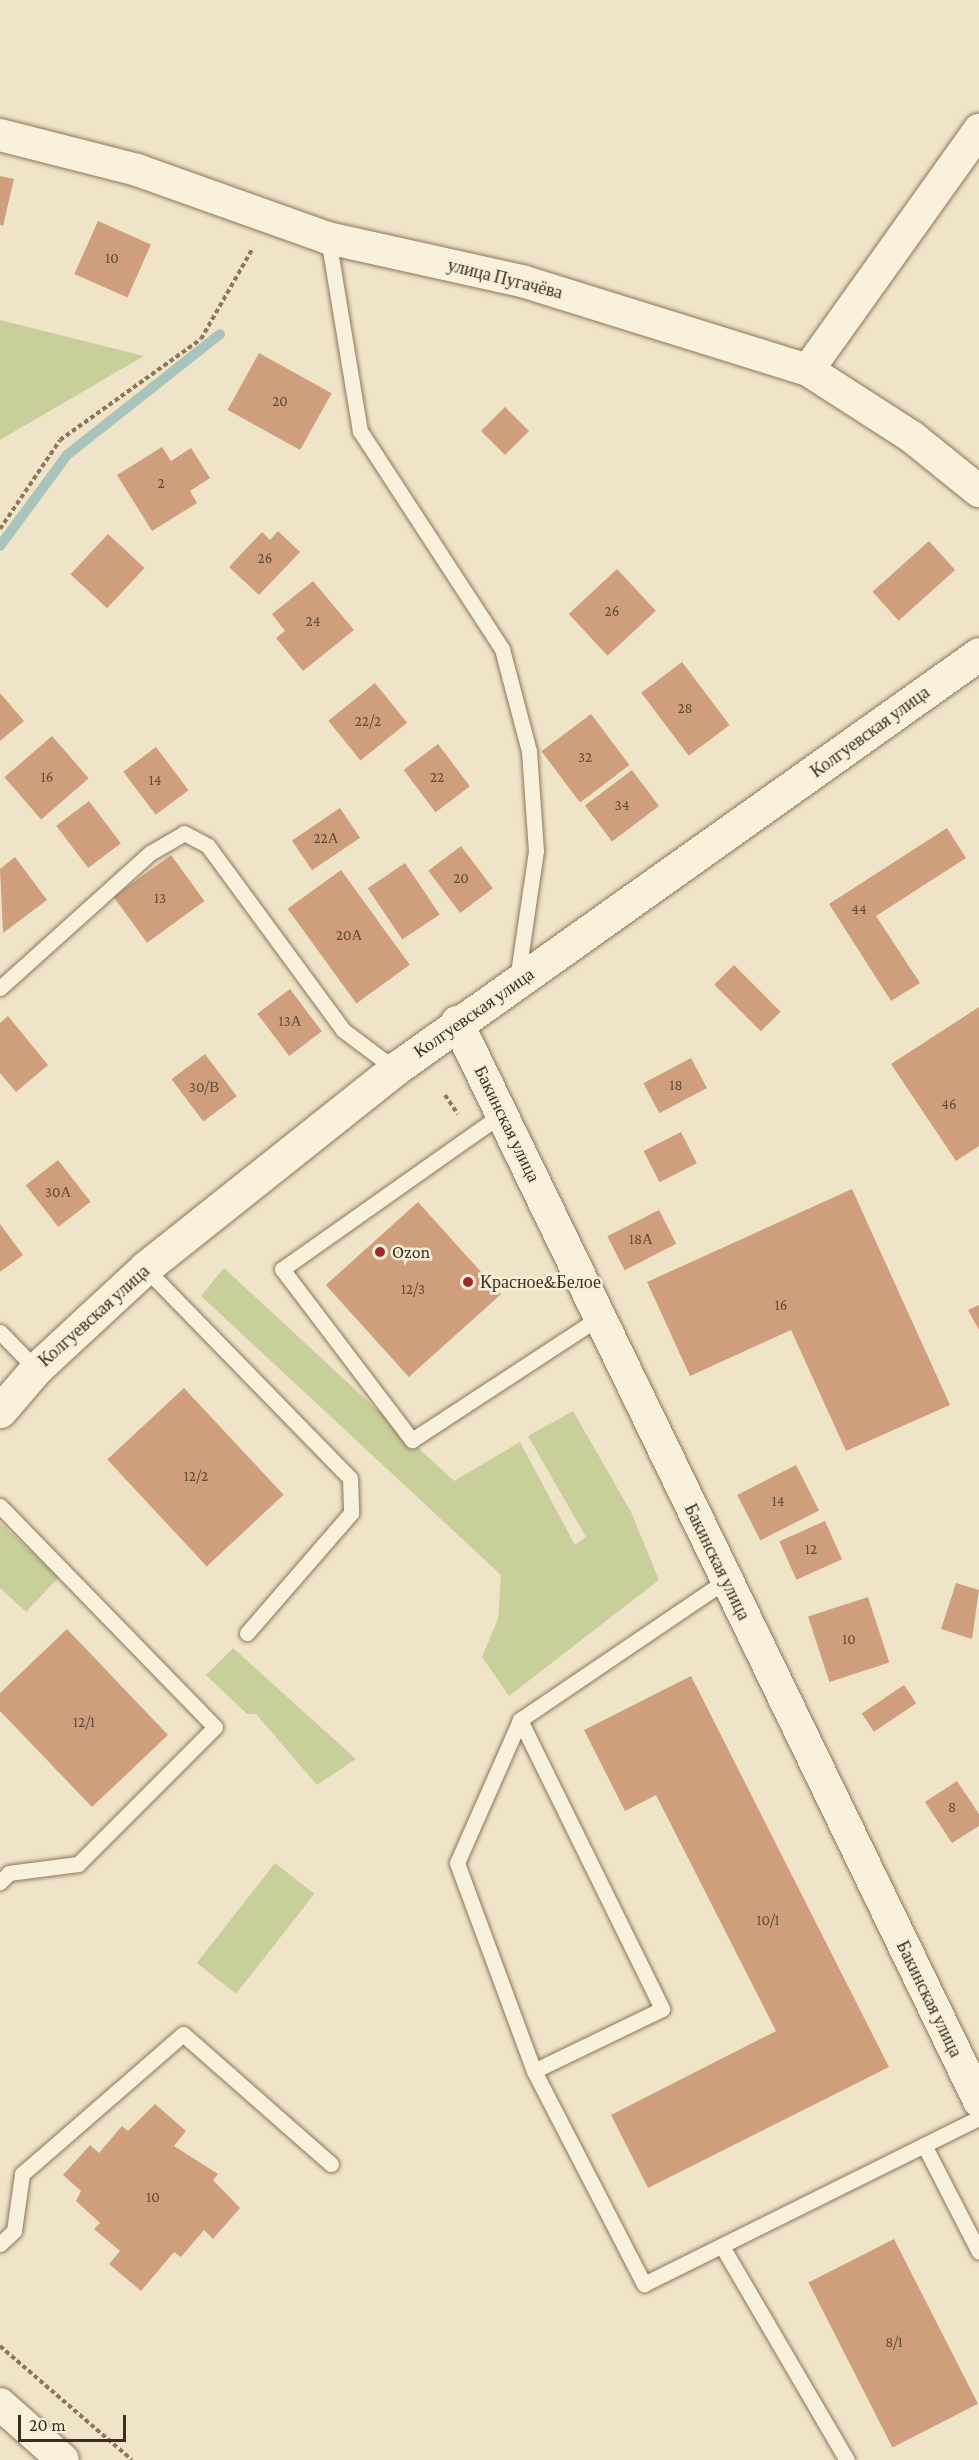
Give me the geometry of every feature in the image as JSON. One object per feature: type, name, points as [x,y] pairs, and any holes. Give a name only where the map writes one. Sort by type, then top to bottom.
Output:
[{"type":"street","points":[[808,370],[979,130]]},
{"type":"street","name":"улица Пугачёва","points":[[0,135],[137,170],[328,238],[522,281],[808,370],[912,437],[979,491]]},
{"type":"street","name":"Колгуевская улица","points":[[0,1411],[36,1369],[145,1268],[395,1070],[458,1022],[979,654]]},
{"type":"street","name":"Бакинская улица","points":[[458,1022],[725,1581],[979,2101]]},
{"type":"street","points":[[0,2404],[63,2460]]},
{"type":"lane","points":[[328,238],[360,431],[502,649],[529,751],[536,851],[517,982]]},
{"type":"lane","points":[[0,988],[150,854],[184,833],[208,846],[343,1030],[395,1070]]},
{"type":"lane","points":[[502,1114],[282,1269],[412,1440],[600,1317]]},
{"type":"lane","points":[[145,1268],[350,1478],[351,1513],[247,1633]]},
{"type":"lane","points":[[0,1332],[36,1369]]},
{"type":"lane","points":[[0,1506],[215,1727],[78,1864],[3,1873]]},
{"type":"lane","points":[[725,1581],[520,1720],[457,1863],[534,2071],[644,2284],[723,2248],[979,2118]]},
{"type":"lane","points":[[520,1720],[662,2009],[534,2071]]},
{"type":"lane","points":[[0,2244],[14,2231],[22,2174],[183,2034],[331,2164]]},
{"type":"lane","points":[[924,2145],[979,2252]]},
{"type":"lane","points":[[723,2248],[847,2460]]},
{"type":"path","points":[[0,529],[60,440],[201,339],[271,217]]},
{"type":"path","points":[[0,2346],[132,2460]]},
{"type":"green space","points":[[0,320],[144,356],[0,440]]},
{"type":"green space","points":[[224,1268],[454,1481],[520,1442],[575,1545],[586,1537],[528,1436],[573,1411],[631,1512],[659,1580],[509,1696],[482,1657],[498,1619],[501,1575],[201,1296]]},
{"type":"green space","points":[[0,1523],[59,1577],[26,1612],[0,1588]]},
{"type":"green space","points":[[233,1648],[356,1759],[317,1785],[256,1714],[247,1714],[206,1675]]},
{"type":"green space","points":[[275,1863],[314,1894],[236,1994],[197,1963]]},
{"type":"building","points":[[0,176],[14,179],[3,226],[0,225]]},
{"type":"building","points":[[98,221],[151,245],[127,298],[74,274]]},
{"type":"building","points":[[259,353],[332,393],[300,450],[227,410]]},
{"type":"building","points":[[505,407],[529,431],[505,455],[481,431]]},
{"type":"building","points":[[162,447],[171,461],[191,448],[210,478],[190,491],[197,503],[152,531],[117,475]]},
{"type":"building","points":[[278,531],[300,552],[259,595],[229,567],[262,532],[270,540]]},
{"type":"building","points":[[108,534],[145,568],[107,608],[70,574]]},
{"type":"building","points":[[929,541],[955,570],[899,621],[873,592]]},
{"type":"building","points":[[617,569],[656,611],[608,656],[569,614]]},
{"type":"building","points":[[313,581],[354,630],[303,671],[276,638],[285,631],[272,614]]},
{"type":"building","points":[[682,662],[730,725],[689,756],[641,693]]},
{"type":"building","points":[[375,683],[407,723],[360,760],[328,721]]},
{"type":"building","points":[[0,693],[24,721],[0,741]]},
{"type":"building","points":[[591,714],[630,765],[580,802],[541,751]]},
{"type":"building","points":[[52,736],[89,778],[41,820],[4,777]]},
{"type":"building","points":[[438,744],[470,786],[436,812],[404,770]]},
{"type":"building","points":[[156,747],[188,790],[156,815],[123,772]]},
{"type":"building","points":[[632,770],[659,806],[612,841],[585,806]]},
{"type":"building","points":[[89,801],[121,843],[88,868],[56,826]]},
{"type":"building","points":[[340,808],[360,838],[312,870],[292,840]]},
{"type":"building","points":[[947,828],[966,858],[876,916],[920,983],[891,1001],[829,904]]},
{"type":"building","points":[[461,846],[493,888],[460,913],[428,871]]},
{"type":"building","points":[[171,855],[205,901],[147,943],[114,897]]},
{"type":"building","points":[[15,857],[47,900],[3,933],[0,869]]},
{"type":"building","points":[[405,863],[440,914],[402,940],[368,888]]},
{"type":"building","points":[[341,870],[410,965],[356,1003],[288,909]]},
{"type":"building","points":[[734,965],[781,1012],[761,1031],[714,985]]},
{"type":"building","points":[[290,989],[322,1031],[289,1056],[257,1014]]},
{"type":"building","points":[[979,1007],[979,1146],[956,1161],[891,1064]]},
{"type":"building","points":[[8,1016],[48,1065],[16,1092],[0,1073],[0,1023]]},
{"type":"building","points":[[205,1054],[237,1096],[203,1122],[171,1079]]},
{"type":"building","points":[[691,1058],[707,1088],[659,1113],[643,1083]]},
{"type":"building","points":[[681,1132],[697,1163],[659,1182],[644,1151]]},
{"type":"building","points":[[58,1160],[91,1202],[58,1227],[26,1185]]},
{"type":"building","points":[[852,1189],[950,1405],[846,1451],[791,1330],[690,1376],[647,1282]]},
{"type":"building","points":[[418,1202],[501,1294],[409,1377],[326,1285]]},
{"type":"building","points":[[659,1210],[676,1244],[625,1270],[607,1236]]},
{"type":"building","points":[[0,1224],[23,1255],[0,1272]]},
{"type":"building","points":[[979,1305],[979,1330],[968,1310]]},
{"type":"building","points":[[184,1388],[284,1495],[207,1566],[107,1460]]},
{"type":"building","points":[[796,1465],[819,1510],[760,1540],[737,1495]]},
{"type":"building","points":[[825,1521],[842,1559],[796,1580],[779,1541]]},
{"type":"building","points":[[956,1583],[979,1590],[972,1639],[941,1629]]},
{"type":"building","points":[[868,1597],[889,1663],[829,1682],[808,1616]]},
{"type":"building","points":[[67,1629],[168,1735],[92,1807],[0,1711],[0,1693]]},
{"type":"building","points":[[691,1676],[889,2067],[648,2188],[611,2115],[776,2031],[656,1795],[625,1811],[584,1730]]},
{"type":"building","points":[[904,1685],[916,1703],[874,1732],[862,1714]]},
{"type":"building","points":[[957,1781],[979,1814],[979,1826],[952,1843],[925,1802]]},
{"type":"building","points":[[155,2104],[186,2131],[174,2146],[218,2174],[213,2180],[240,2208],[213,2239],[204,2230],[181,2257],[174,2252],[141,2291],[109,2264],[120,2251],[94,2229],[100,2223],[76,2201],[81,2191],[63,2175],[90,2145],[99,2153],[122,2126],[128,2131]]},
{"type":"building","points":[[894,2239],[978,2404],[892,2447],[808,2283]]},
{"type":"waterway","points":[[0,546],[67,455],[220,334]]},
{"type":"place","name":"Ozon","points":[[380,1252]]},
{"type":"place","name":"Красное&Белое","points":[[468,1282]]}]
